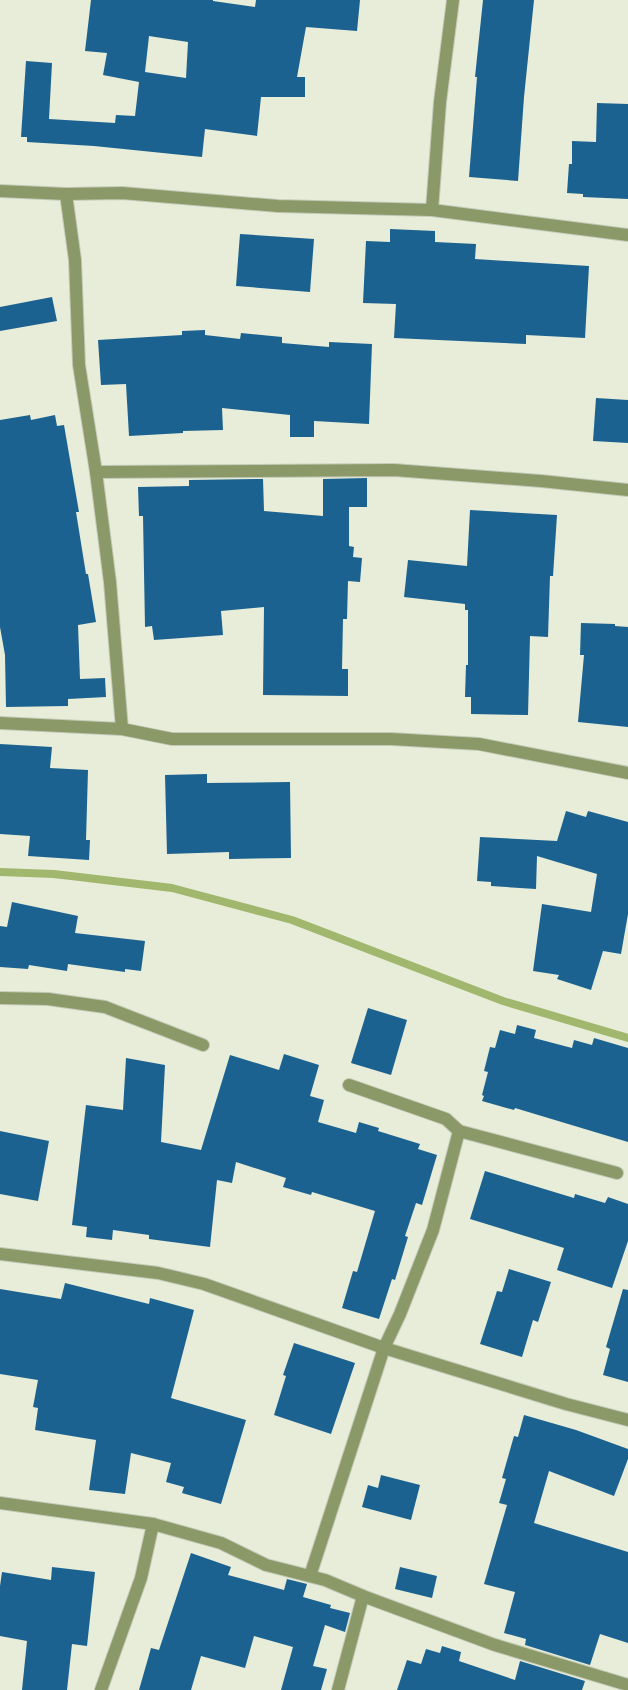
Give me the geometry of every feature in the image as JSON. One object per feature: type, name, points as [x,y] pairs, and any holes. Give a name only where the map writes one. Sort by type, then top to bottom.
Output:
[{"type":"street","points":[[432,210],[440,102],[453,0]]},
{"type":"street","points":[[0,191],[66,194],[122,193],[278,206],[432,210],[628,235]]},
{"type":"street","points":[[66,194],[75,260],[79,364],[96,472],[110,582],[122,729]]},
{"type":"street","points":[[96,472],[394,470],[541,481],[628,490]]},
{"type":"street","points":[[0,722],[122,729],[172,739],[391,738],[480,744],[628,773]]},
{"type":"street","points":[[0,998],[48,999],[105,1007],[203,1045]]},
{"type":"street","points":[[349,1085],[446,1119],[459,1131],[617,1173]]},
{"type":"street","points":[[310,1576],[384,1348],[400,1314],[432,1230],[459,1131]]},
{"type":"street","points":[[0,1254],[158,1273],[204,1284],[384,1348],[566,1404],[628,1420]]},
{"type":"street","points":[[0,1503],[153,1524],[221,1543],[266,1565],[325,1580],[495,1645],[628,1685]]},
{"type":"street","points":[[101,1690],[141,1578],[153,1524]]},
{"type":"street","points":[[338,1690],[363,1596]]},
{"type":"building","points":[[91,0],[213,0],[255,7],[256,0],[360,0],[357,31],[306,27],[297,77],[305,77],[305,97],[261,97],[257,136],[205,129],[202,157],[94,146],[27,142],[27,137],[21,137],[26,61],[52,63],[49,119],[115,123],[116,115],[135,116],[139,82],[103,75],[107,53],[85,51]],"holes":[[[149,36],[188,42],[186,78],[145,72]]]},
{"type":"building","points":[[483,0],[534,0],[518,181],[469,177],[477,77],[475,77]]},
{"type":"building","points":[[597,103],[628,104],[628,199],[583,197],[583,194],[567,193],[569,164],[572,164],[572,141],[596,142]]},
{"type":"building","points":[[390,229],[435,231],[435,242],[476,244],[475,259],[589,266],[585,338],[526,335],[526,344],[394,338],[396,304],[363,303],[366,241],[390,242]]},
{"type":"building","points":[[240,234],[314,239],[310,292],[236,286]]},
{"type":"building","points":[[52,297],[57,321],[0,331],[0,307]]},
{"type":"building","points":[[205,330],[205,335],[240,339],[241,333],[282,337],[282,343],[329,347],[329,342],[372,344],[369,424],[314,421],[314,437],[290,437],[290,415],[222,408],[223,430],[183,431],[183,433],[129,436],[126,384],[101,385],[98,340],[182,335],[182,331]]},
{"type":"building","points":[[596,398],[628,400],[628,443],[593,441]]},
{"type":"building","points":[[30,415],[31,420],[55,415],[57,426],[64,425],[79,512],[76,512],[86,574],[88,574],[96,622],[78,625],[80,679],[105,678],[106,697],[68,699],[68,706],[6,707],[5,655],[0,627],[0,420]]},
{"type":"building","points":[[367,478],[367,507],[349,507],[349,546],[354,547],[353,557],[362,558],[360,582],[348,581],[347,619],[343,619],[342,669],[348,669],[348,696],[263,695],[264,607],[221,611],[223,635],[154,640],[152,626],[145,627],[143,516],[139,516],[138,487],[189,486],[189,480],[263,479],[264,511],[323,516],[323,479]]},
{"type":"building","points":[[470,510],[557,515],[553,576],[550,576],[548,637],[530,636],[528,715],[471,714],[471,697],[465,697],[466,665],[468,665],[468,610],[465,610],[465,604],[404,597],[408,560],[467,566]]},
{"type":"building","points":[[581,623],[615,624],[615,626],[628,627],[628,727],[578,722],[584,655],[580,655]]},
{"type":"building","points":[[0,744],[52,747],[50,768],[88,770],[86,840],[90,840],[89,860],[28,856],[30,836],[0,834]]},
{"type":"building","points":[[207,774],[207,783],[290,782],[291,858],[229,859],[229,852],[167,854],[165,775]]},
{"type":"building","points":[[566,811],[586,817],[588,811],[628,822],[628,914],[621,954],[603,951],[591,990],[557,979],[559,975],[533,971],[542,904],[591,912],[597,874],[537,856],[536,889],[491,886],[491,882],[477,881],[480,837],[557,841]]},
{"type":"building","points":[[12,902],[78,916],[75,933],[145,941],[141,971],[125,969],[125,972],[68,964],[67,971],[29,965],[28,969],[0,967],[0,926],[7,927]]},
{"type":"building","points":[[368,1008],[407,1020],[391,1075],[351,1063]]},
{"type":"building","points":[[517,1025],[536,1030],[534,1038],[572,1048],[574,1040],[592,1045],[594,1038],[628,1048],[628,1142],[515,1108],[514,1110],[482,1101],[488,1072],[484,1071],[490,1047],[495,1048],[500,1030],[515,1034]]},
{"type":"building","points":[[284,1054],[319,1065],[310,1096],[324,1100],[318,1122],[356,1133],[359,1122],[379,1128],[378,1131],[420,1144],[418,1149],[437,1155],[422,1205],[416,1203],[405,1236],[408,1237],[395,1280],[392,1279],[379,1319],[342,1308],[353,1271],[357,1272],[375,1211],[312,1192],[311,1195],[283,1187],[286,1178],[236,1162],[232,1183],[217,1180],[210,1247],[149,1239],[149,1235],[113,1230],[112,1240],[86,1237],[87,1227],[72,1225],[86,1105],[123,1110],[126,1058],[165,1065],[161,1142],[201,1150],[230,1055],[279,1070]]},
{"type":"building","points":[[0,1131],[49,1141],[38,1201],[0,1194]]},
{"type":"building","points":[[485,1171],[574,1198],[575,1194],[605,1203],[608,1197],[628,1204],[628,1241],[612,1288],[557,1270],[564,1248],[470,1219]]},
{"type":"building","points":[[509,1269],[551,1282],[538,1322],[533,1320],[522,1357],[480,1344],[497,1291],[502,1292]]},
{"type":"building","points":[[65,1283],[149,1304],[150,1298],[194,1310],[171,1398],[246,1420],[221,1504],[182,1493],[184,1487],[166,1482],[171,1463],[131,1453],[125,1494],[89,1490],[96,1440],[35,1430],[38,1408],[33,1407],[38,1380],[0,1374],[0,1289],[61,1299]]},
{"type":"building","points":[[623,1289],[628,1290],[628,1382],[603,1375],[610,1349],[606,1347]]},
{"type":"building","points":[[294,1343],[355,1363],[331,1434],[274,1415],[286,1376],[283,1375]]},
{"type":"building","points":[[524,1415],[576,1430],[628,1449],[628,1459],[614,1496],[549,1471],[534,1523],[628,1552],[628,1643],[600,1634],[590,1665],[525,1645],[526,1639],[504,1633],[515,1592],[484,1584],[507,1505],[499,1503],[506,1479],[502,1478],[514,1436],[518,1437]]},
{"type":"building","points":[[381,1475],[420,1485],[411,1520],[362,1507],[368,1485],[378,1488]]},
{"type":"building","points":[[191,1553],[231,1567],[228,1575],[284,1590],[287,1579],[307,1584],[303,1597],[331,1605],[330,1608],[350,1613],[345,1632],[325,1625],[313,1666],[327,1669],[321,1690],[281,1690],[293,1647],[254,1636],[245,1668],[201,1656],[191,1690],[139,1690],[151,1648],[159,1650]]},
{"type":"building","points":[[52,1567],[95,1572],[87,1646],[72,1644],[67,1690],[22,1690],[27,1641],[0,1636],[0,1586],[2,1572],[51,1580]]},
{"type":"building","points":[[400,1567],[437,1576],[432,1598],[395,1589]]},
{"type":"building","points":[[442,1646],[461,1652],[459,1661],[515,1680],[520,1661],[585,1681],[582,1690],[397,1690],[407,1660],[421,1664],[426,1649],[440,1653]]},
{"type":"waterway","points":[[0,872],[54,874],[172,888],[292,920],[503,1001],[628,1038]]}]
